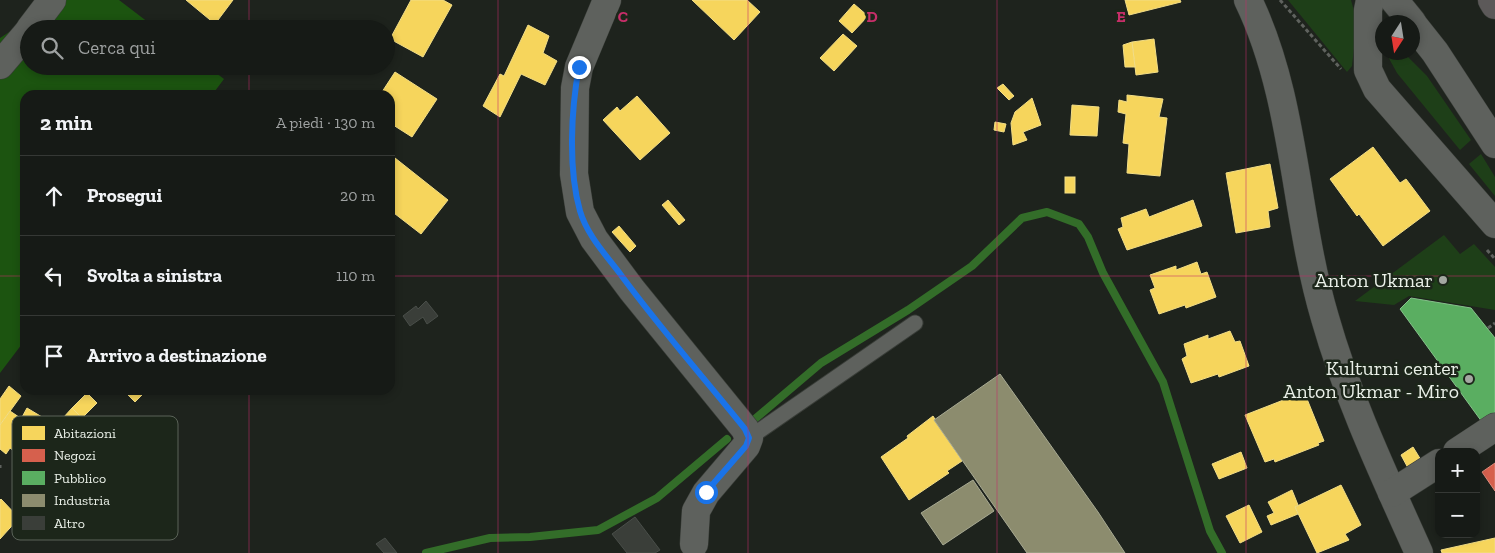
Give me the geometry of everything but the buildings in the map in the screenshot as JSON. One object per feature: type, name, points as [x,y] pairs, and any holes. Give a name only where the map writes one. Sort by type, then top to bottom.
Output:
[{"type":"highway","points":[[1492,0],[1495,5]]},
{"type":"street","points":[[37,20],[52,0]]},
{"type":"street","points":[[607,0],[579,67],[575,88],[574,174],[580,212],[594,239],[632,290],[745,429],[749,438],[746,446],[706,492],[696,511],[694,544]]},
{"type":"street","points":[[1248,0],[1263,30],[1276,75],[1292,149],[1306,232],[1325,318],[1363,425],[1419,553]]},
{"type":"street","points":[[1370,0],[1368,10],[1368,70],[1377,89],[1495,224]]},
{"type":"street","points":[[1394,0],[1406,15]]},
{"type":"street","points":[[1420,33],[1435,52],[1495,144]]},
{"type":"street","points":[[0,65],[20,41]]},
{"type":"street","points":[[1463,448],[1495,427]]},
{"type":"street","points":[[1392,493],[1435,466]]},
{"type":"lane","points":[[749,438],[915,323]]},
{"type":"path","points":[[1280,0],[1347,76],[1377,89]]},
{"type":"path","points":[[1488,328],[1495,323]]},
{"type":"green space","points":[[58,0],[119,0],[145,20],[27,20]]},
{"type":"green space","points":[[1288,0],[1351,0],[1357,22],[1352,66],[1347,72]]},
{"type":"green space","points":[[20,25],[20,75],[219,75],[224,79],[216,90],[20,90],[20,347],[0,373],[0,38]]},
{"type":"green space","points":[[1390,60],[1411,60],[1427,76],[1471,140],[1460,150],[1397,73]]},
{"type":"green space","points":[[1481,154],[1495,177],[1495,196],[1469,164]]},
{"type":"green space","points":[[1444,235],[1460,254],[1474,244],[1495,267],[1495,310],[1409,296],[1394,305],[1355,301]]},
{"type":"waterway","points":[[756,418],[821,363],[908,310],[972,266],[1022,218],[1047,212],[1079,224],[1088,237],[1103,273],[1163,382],[1210,531],[1222,553]]},
{"type":"waterway","points":[[426,553],[490,538],[530,537],[598,530],[657,498],[727,439]]},
{"type":"place","name":"Anton Ukmar","points":[[1443,280]]},
{"type":"place","name":"Kulturni center Anton Ukmar - Miro","points":[[1469,379]]},
{"type":"route","points":[[579,67],[575,88],[574,174],[580,212],[586,226],[632,290],[745,429],[749,438],[746,446],[706,492]]}]
